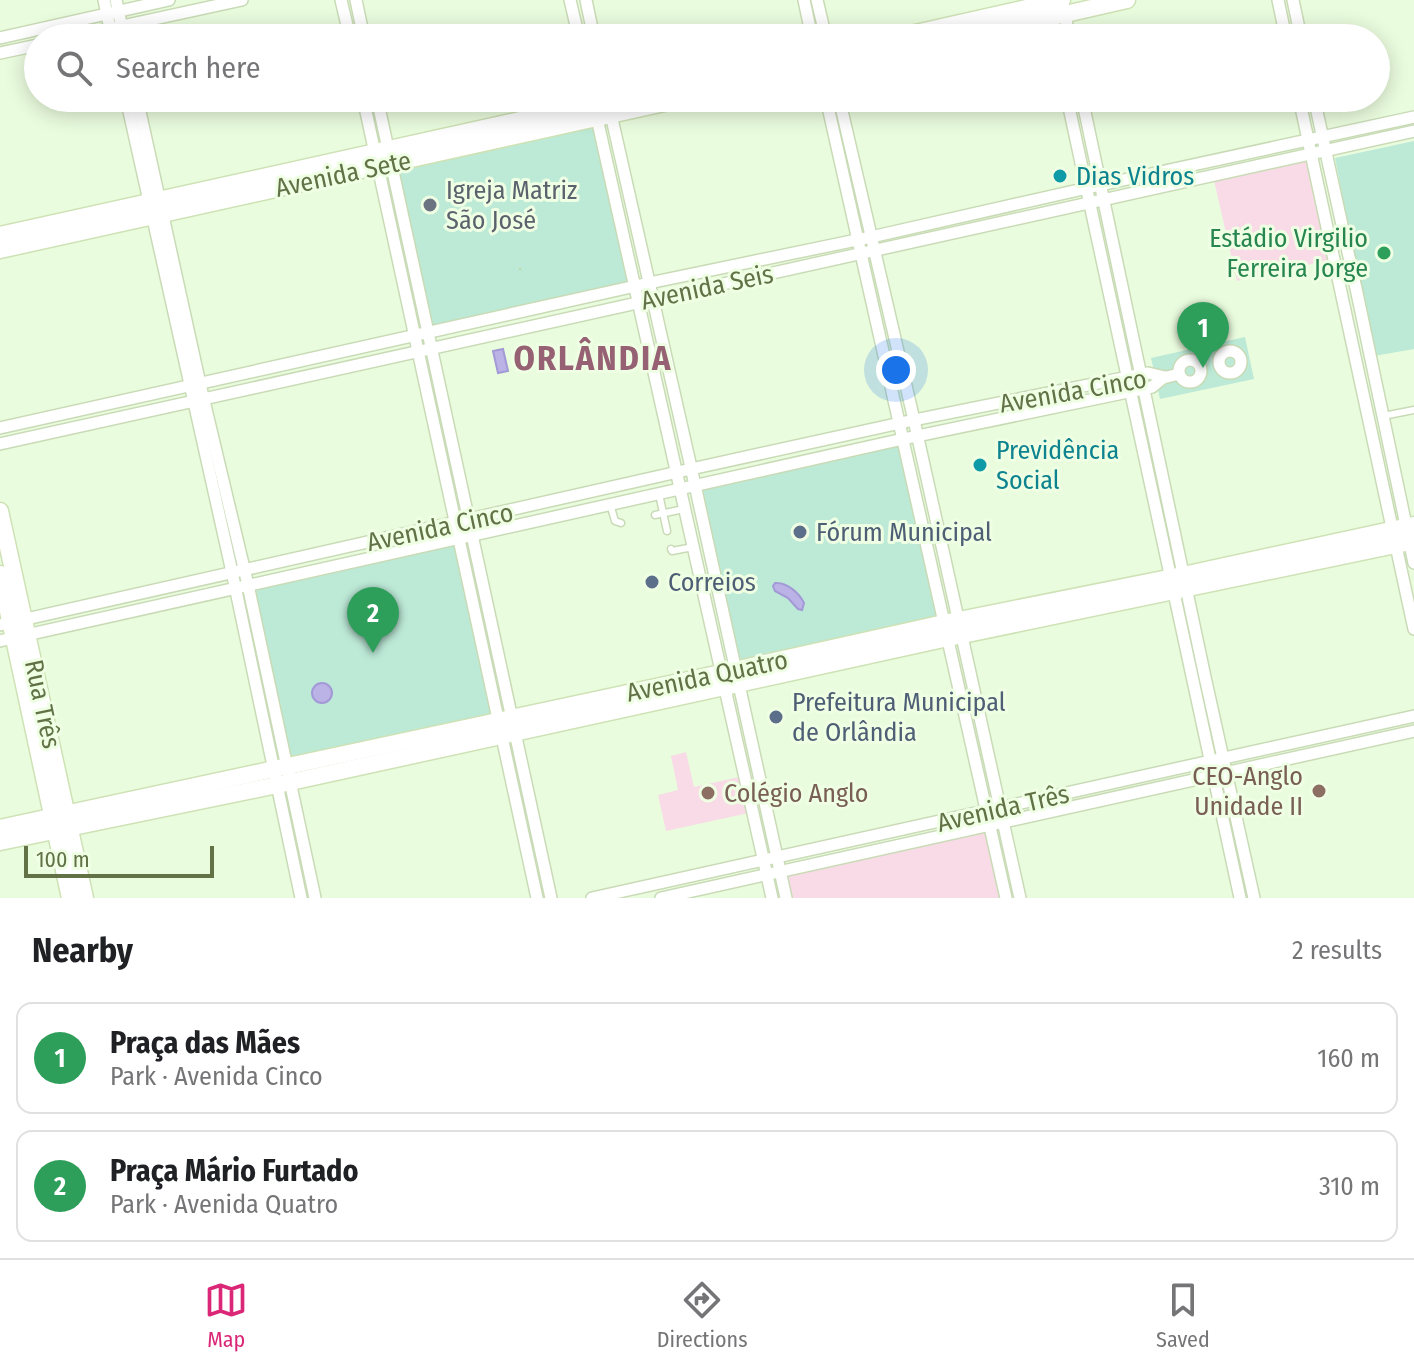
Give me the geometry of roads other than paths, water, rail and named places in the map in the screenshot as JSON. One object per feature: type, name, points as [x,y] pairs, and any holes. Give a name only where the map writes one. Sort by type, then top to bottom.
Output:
[{"type":"street","points":[[104,0],[114,8]]},
{"type":"street","points":[[53,24],[114,8],[169,0]]},
{"type":"street","points":[[144,24],[242,0]]},
{"type":"street","points":[[341,0],[347,24]]},
{"type":"street","points":[[356,0],[361,24]]},
{"type":"street","points":[[570,0],[576,24]]},
{"type":"street","points":[[586,0],[591,24]]},
{"type":"street","points":[[804,0],[809,24]]},
{"type":"street","points":[[817,0],[823,24]]},
{"type":"street","points":[[964,24],[1056,6],[1127,0]]},
{"type":"street","points":[[1278,0],[1283,24]]},
{"type":"street","points":[[1293,0],[1298,24]]},
{"type":"street","points":[[1002,24],[1056,6]]},
{"type":"street","points":[[0,38],[24,32]]},
{"type":"street","points":[[0,53],[24,48]]},
{"type":"street","points":[[130,112],[156,208]]},
{"type":"street","points":[[139,112],[156,208],[282,776],[301,898]]},
{"type":"street","points":[[368,112],[383,158],[432,349],[473,535],[537,898]]},
{"type":"street","points":[[378,112],[383,158],[414,336],[455,523],[551,898]]},
{"type":"street","name":"Avenida Sete","points":[[0,235],[156,208],[383,158],[571,112]]},
{"type":"street","points":[[605,112],[635,286],[684,509],[786,898]]},
{"type":"street","points":[[606,112],[695,485],[772,898]]},
{"type":"street","points":[[829,112],[899,424],[1000,808],[1020,898]]},
{"type":"street","points":[[842,112],[918,436],[986,811],[1006,898]]},
{"type":"street","points":[[1070,112],[1130,392],[1225,765],[1254,898]]},
{"type":"street","points":[[1085,112],[1144,389],[1210,762],[1240,898]]},
{"type":"street","points":[[1302,112],[1414,563]]},
{"type":"street","points":[[1317,112],[1383,416],[1405,535],[1414,629]]},
{"type":"street","name":"Avenida Seis","points":[[0,428],[1414,117]]},
{"type":"street","name":"Avenida Seis","points":[[0,444],[1414,131]]},
{"type":"street","name":"Avenida Sete","points":[[0,250],[156,208]]},
{"type":"street","points":[[1165,377],[1179,374],[1186,382],[1193,382],[1198,378],[1200,369],[1220,365]]},
{"type":"street","name":"Avenida Cinco","points":[[13,630],[238,571],[914,420],[1141,374],[1165,377]]},
{"type":"street","name":"Avenida Cinco","points":[[13,630],[242,586],[903,439],[1144,389],[1165,377]]},
{"type":"street","name":"Rua Três","points":[[0,511],[13,630]]},
{"type":"street","name":"Avenida Quatro","points":[[0,828],[61,822],[282,776],[953,629],[1405,535]]},
{"type":"street","name":"Rua Três","points":[[0,574],[61,822],[85,898]]},
{"type":"street","name":"Avenida Três","points":[[778,864],[990,825],[1213,775],[1225,765],[1414,716]]},
{"type":"street","name":"Avenida Três","points":[[592,898],[765,867],[986,811],[1210,762],[1225,765],[1414,731]]},
{"type":"street","points":[[282,776],[315,898]]},
{"type":"street","name":"Avenida Quatro","points":[[0,842],[61,822]]},
{"type":"street","name":"Rua Três","points":[[61,822],[70,898]]},
{"type":"street","name":"Avenida Três","points":[[661,898],[765,867]]},
{"type":"lane","points":[[1383,416],[1414,410]]},
{"type":"lane","points":[[659,494],[667,531]]},
{"type":"lane","points":[[610,504],[615,521],[621,523]]},
{"type":"lane","points":[[655,515],[684,509]]},
{"type":"lane","points":[[671,549],[693,547]]},
{"type":"place","name":"Dias Vidros","points":[[1060,176]]},
{"type":"place","name":"Igreja Matriz São José","points":[[430,205]]},
{"type":"place","name":"Estádio Virgilio Ferreira Jorge","points":[[1384,253]]},
{"type":"place","name":"Praça das Mães","points":[[1203,368]]},
{"type":"place","name":"Previdência Social","points":[[980,465]]},
{"type":"place","name":"Fórum Municipal","points":[[800,532]]},
{"type":"place","name":"Correios","points":[[652,582]]},
{"type":"place","name":"Praça Mário Furtado","points":[[373,653]]},
{"type":"place","name":"Prefeitura Municipal de Orlândia","points":[[776,717]]},
{"type":"place","name":"CEO-Anglo Unidade II","points":[[1319,791]]},
{"type":"place","name":"Colégio Anglo","points":[[708,793]]},
{"type":"district","name":"ORLÂNDIA","points":[[593,358]]}]
